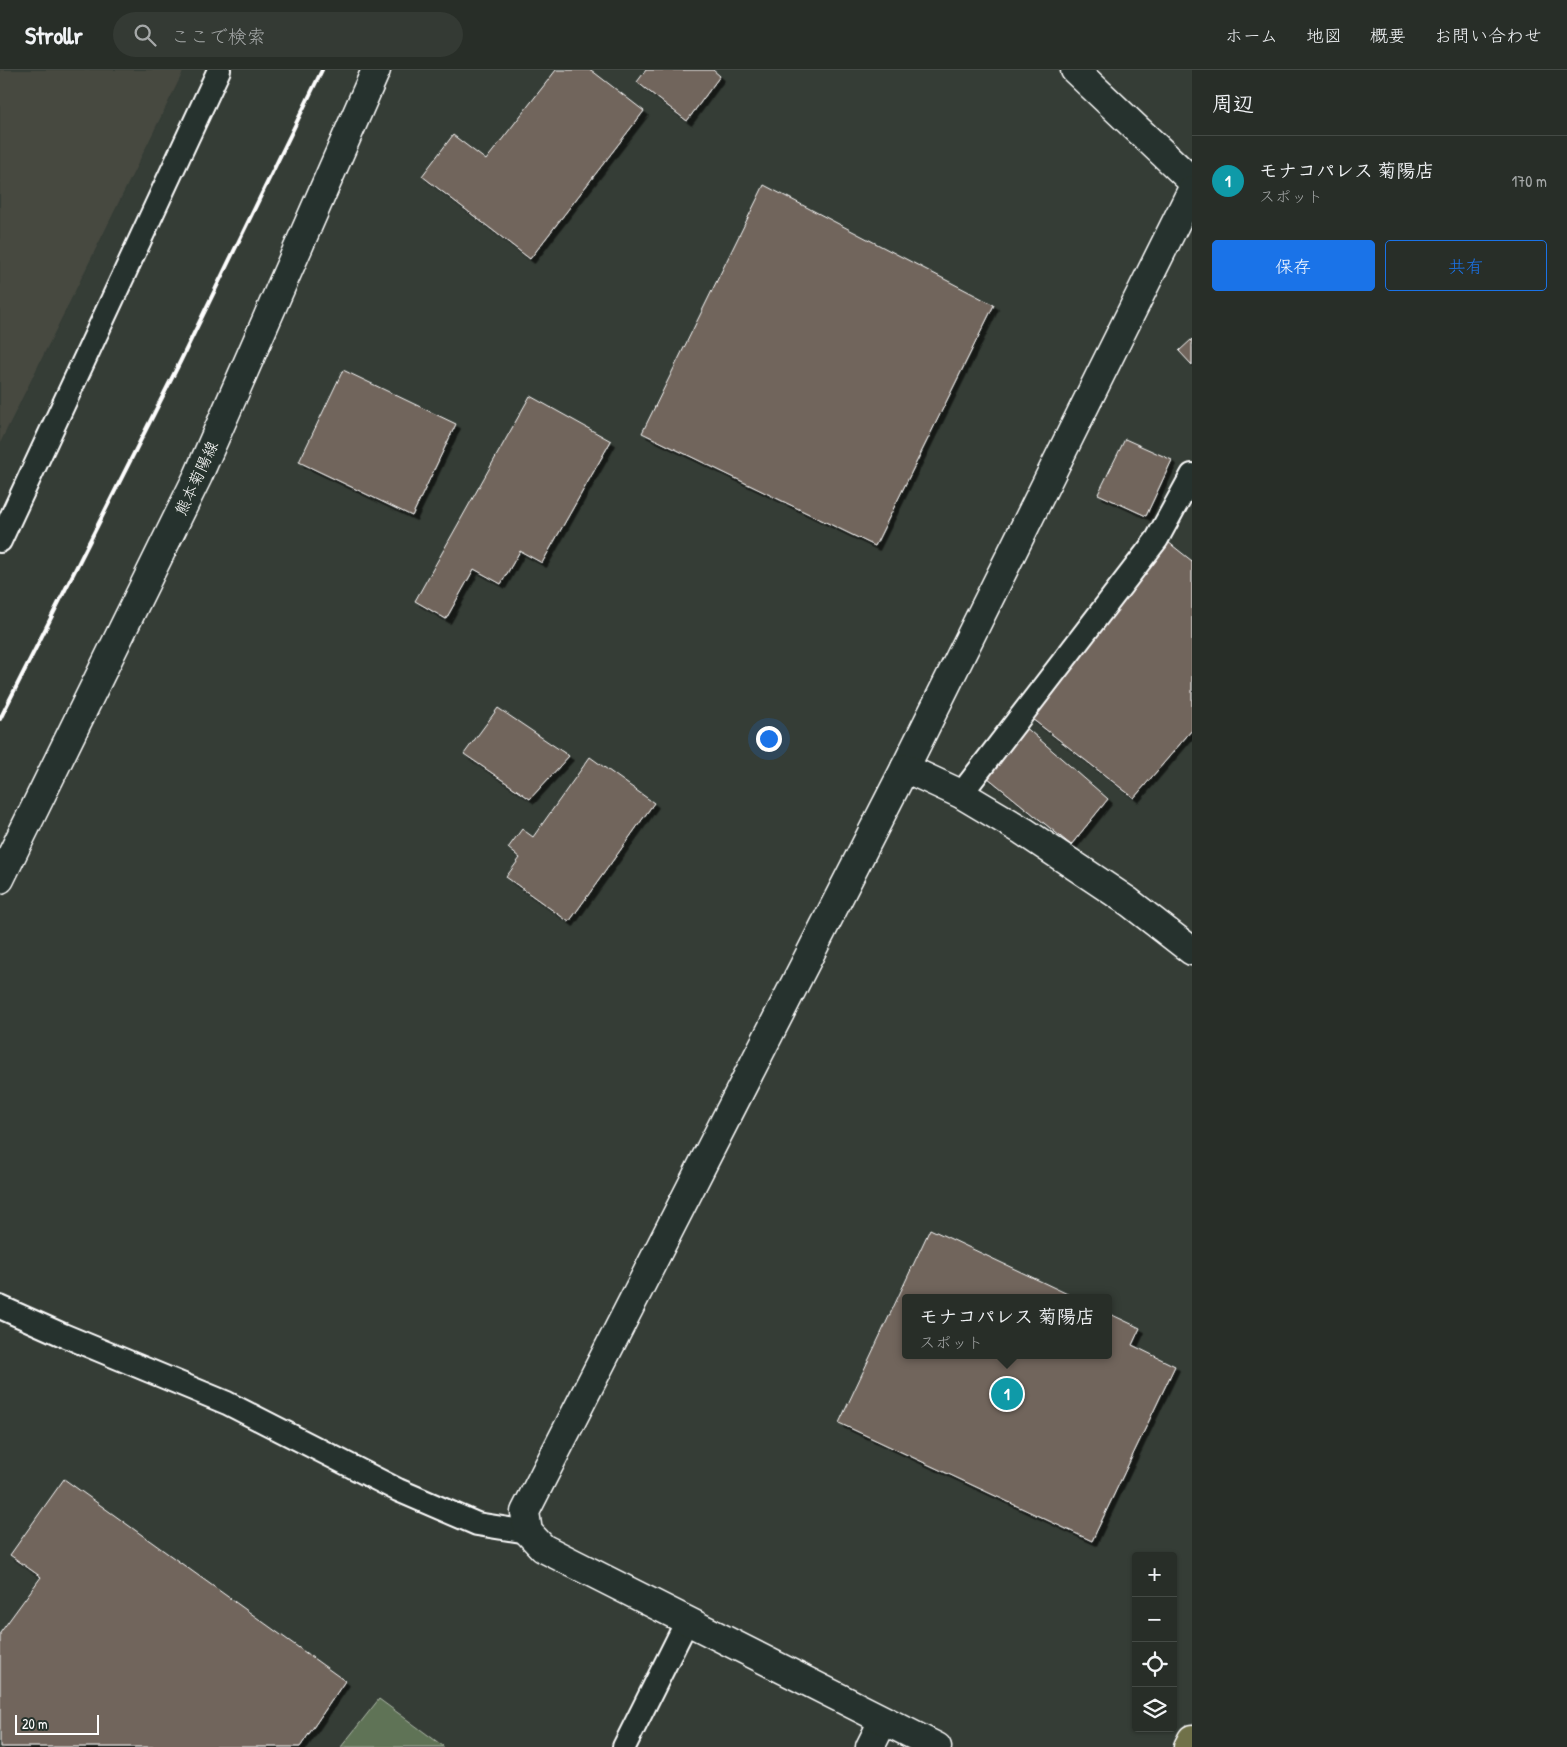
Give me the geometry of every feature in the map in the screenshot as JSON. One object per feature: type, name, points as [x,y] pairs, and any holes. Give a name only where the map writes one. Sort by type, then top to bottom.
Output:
[{"type":"highway","points":[[1188,1747],[1192,1740]]},
{"type":"street","points":[[0,541],[218,70]]},
{"type":"street","name":"熊本菊陽線","points":[[0,879],[198,476],[376,70]]},
{"type":"street","points":[[1075,70],[1192,181]]},
{"type":"street","points":[[937,1747],[543,1548],[528,1532],[525,1512],[905,768],[1192,190]]},
{"type":"street","points":[[961,794],[1157,539],[1192,475]]},
{"type":"street","points":[[905,768],[961,794],[1023,831],[1129,902],[1192,951]]},
{"type":"street","points":[[0,1308],[227,1403],[398,1490],[477,1524],[528,1532]]},
{"type":"street","points":[[624,1747],[687,1621]]},
{"type":"street","points":[[870,1747],[883,1721]]},
{"type":"shaded area","points":[[0,70],[184,70],[0,443]]},
{"type":"green space","points":[[379,1699],[443,1746],[444,1747],[341,1747]]},
{"type":"building","points":[[556,70],[591,70],[644,111],[530,259],[422,176],[453,135],[486,160]]},
{"type":"building","points":[[646,70],[713,70],[720,76],[687,121],[637,82]]},
{"type":"building","points":[[764,185],[994,305],[875,546],[642,433]]},
{"type":"building","points":[[1192,339],[1192,365],[1179,351]]},
{"type":"building","points":[[343,370],[456,424],[412,516],[299,462]]},
{"type":"building","points":[[530,396],[611,441],[542,563],[520,551],[501,584],[474,569],[446,619],[415,601]]},
{"type":"building","points":[[1125,439],[1172,460],[1146,516],[1098,494]]},
{"type":"building","points":[[1163,538],[1192,561],[1192,730],[1134,798],[1027,715]]},
{"type":"building","points":[[498,708],[569,756],[530,799],[464,754]]},
{"type":"building","points":[[1023,725],[1108,799],[1071,845],[982,773]]},
{"type":"building","points":[[590,757],[654,803],[569,922],[506,877],[520,858],[508,848],[522,829],[533,837]]},
{"type":"building","points":[[930,1229],[1068,1294],[902,1294],[902,1359],[1112,1359],[1112,1315],[1140,1328],[1132,1345],[1175,1366],[1092,1541],[839,1423]]},
{"type":"building","points":[[64,1479],[345,1681],[300,1747],[0,1747],[0,1633],[41,1577],[10,1555]]},
{"type":"railway","points":[[0,719],[180,362],[322,70]]},
{"type":"place","name":"モナコパレス 菊陽店","points":[[1007,1394]]}]
